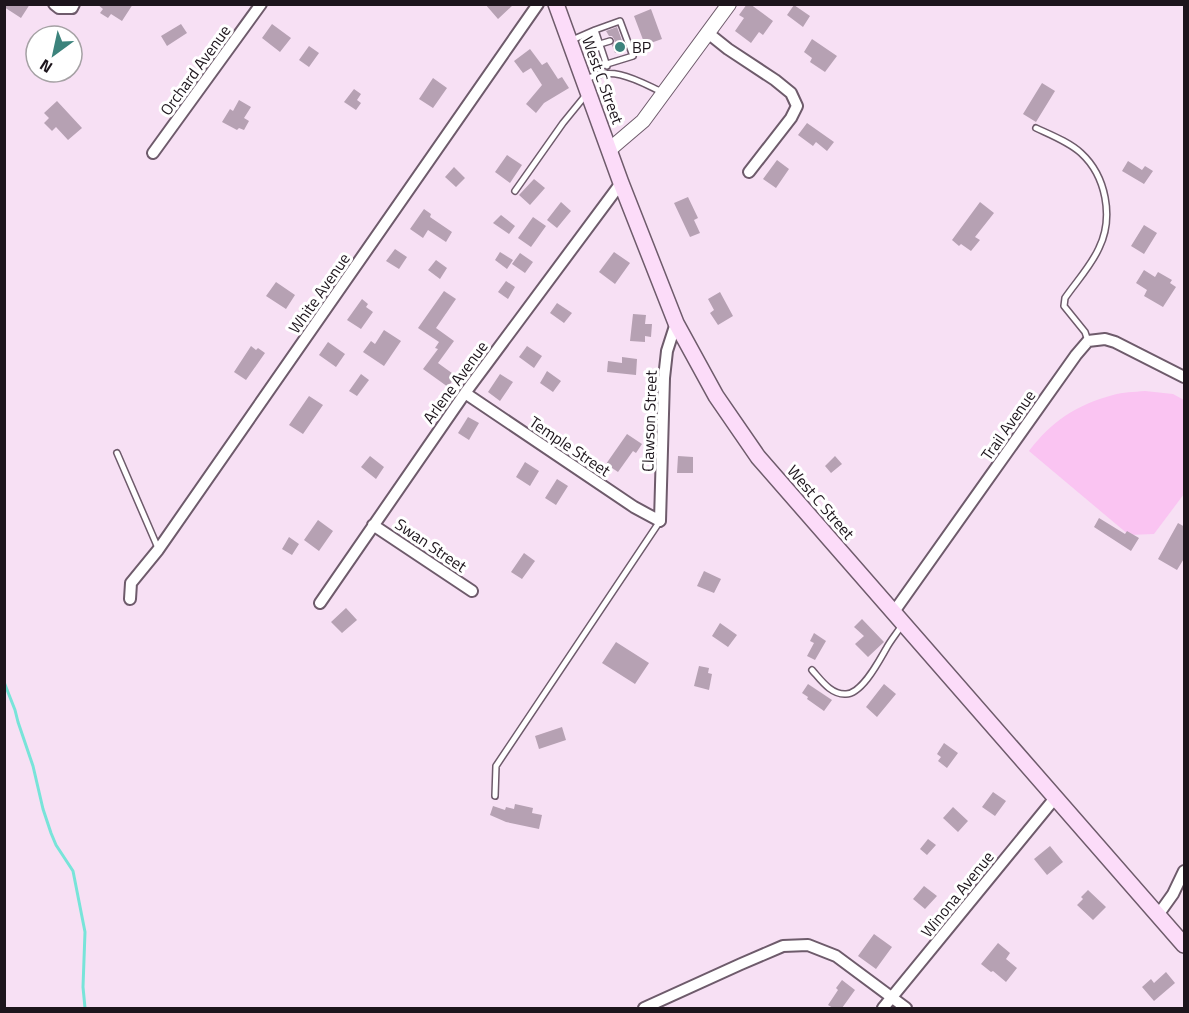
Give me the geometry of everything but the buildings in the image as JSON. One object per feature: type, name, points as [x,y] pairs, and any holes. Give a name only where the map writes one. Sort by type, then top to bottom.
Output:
[{"type":"main road","name":"West C Street","points":[[556,4],[621,183],[676,323],[716,396],[758,457],[1185,945]]},
{"type":"street","points":[[54,4],[59,8],[73,6]]},
{"type":"street","name":"Orchard Avenue","points":[[153,153],[261,4]]},
{"type":"street","name":"White Avenue","points":[[130,599],[131,583],[158,550],[538,4]]},
{"type":"street","points":[[609,150],[643,121],[729,4]]},
{"type":"street","points":[[708,33],[728,50],[791,93],[797,106],[791,118],[749,172]]},
{"type":"street","name":"Arlene Avenue","points":[[320,603],[465,393],[621,183]]},
{"type":"street","name":"Clawson Street","points":[[660,521],[664,378],[667,351],[676,323]]},
{"type":"street","points":[[1088,341],[1105,339],[1115,342],[1185,377]]},
{"type":"street","name":"Trail Avenue","points":[[898,618],[1076,355],[1088,341]]},
{"type":"street","name":"Temple Street","points":[[465,393],[634,507],[660,521]]},
{"type":"street","name":"Swan Street","points":[[373,525],[472,591]]},
{"type":"street","name":"Winona Avenue","points":[[883,1008],[1055,798]]},
{"type":"street","points":[[1158,915],[1173,894],[1185,871]]},
{"type":"street","points":[[644,1008],[783,946],[808,945],[836,956],[906,1008]]},
{"type":"lane","points":[[569,41],[620,21],[633,56],[607,64]]},
{"type":"lane","points":[[595,30],[609,73]]},
{"type":"lane","points":[[600,44],[610,41]]},
{"type":"lane","points":[[515,191],[595,75],[609,73],[624,75],[664,93]]},
{"type":"lane","points":[[1036,128],[1070,145],[1090,163],[1098,176],[1106,203],[1105,229],[1100,246],[1065,298],[1064,306],[1085,332],[1088,341]]},
{"type":"lane","points":[[117,453],[158,550]]},
{"type":"lane","points":[[495,796],[496,766],[660,521]]},
{"type":"lane","points":[[813,670],[826,686],[835,692],[844,695],[852,693],[879,663],[898,618]]},
{"type":"shaded area","points":[[1145,391],[1173,394],[1184,400],[1184,494],[1154,534],[1129,535],[1029,451],[1047,431],[1076,409],[1113,395]]},
{"type":"waterway","points":[[4,682],[33,766],[51,833],[73,871],[85,932],[83,987],[85,1008]]},
{"type":"place","name":"BP","points":[[620,47]]}]
